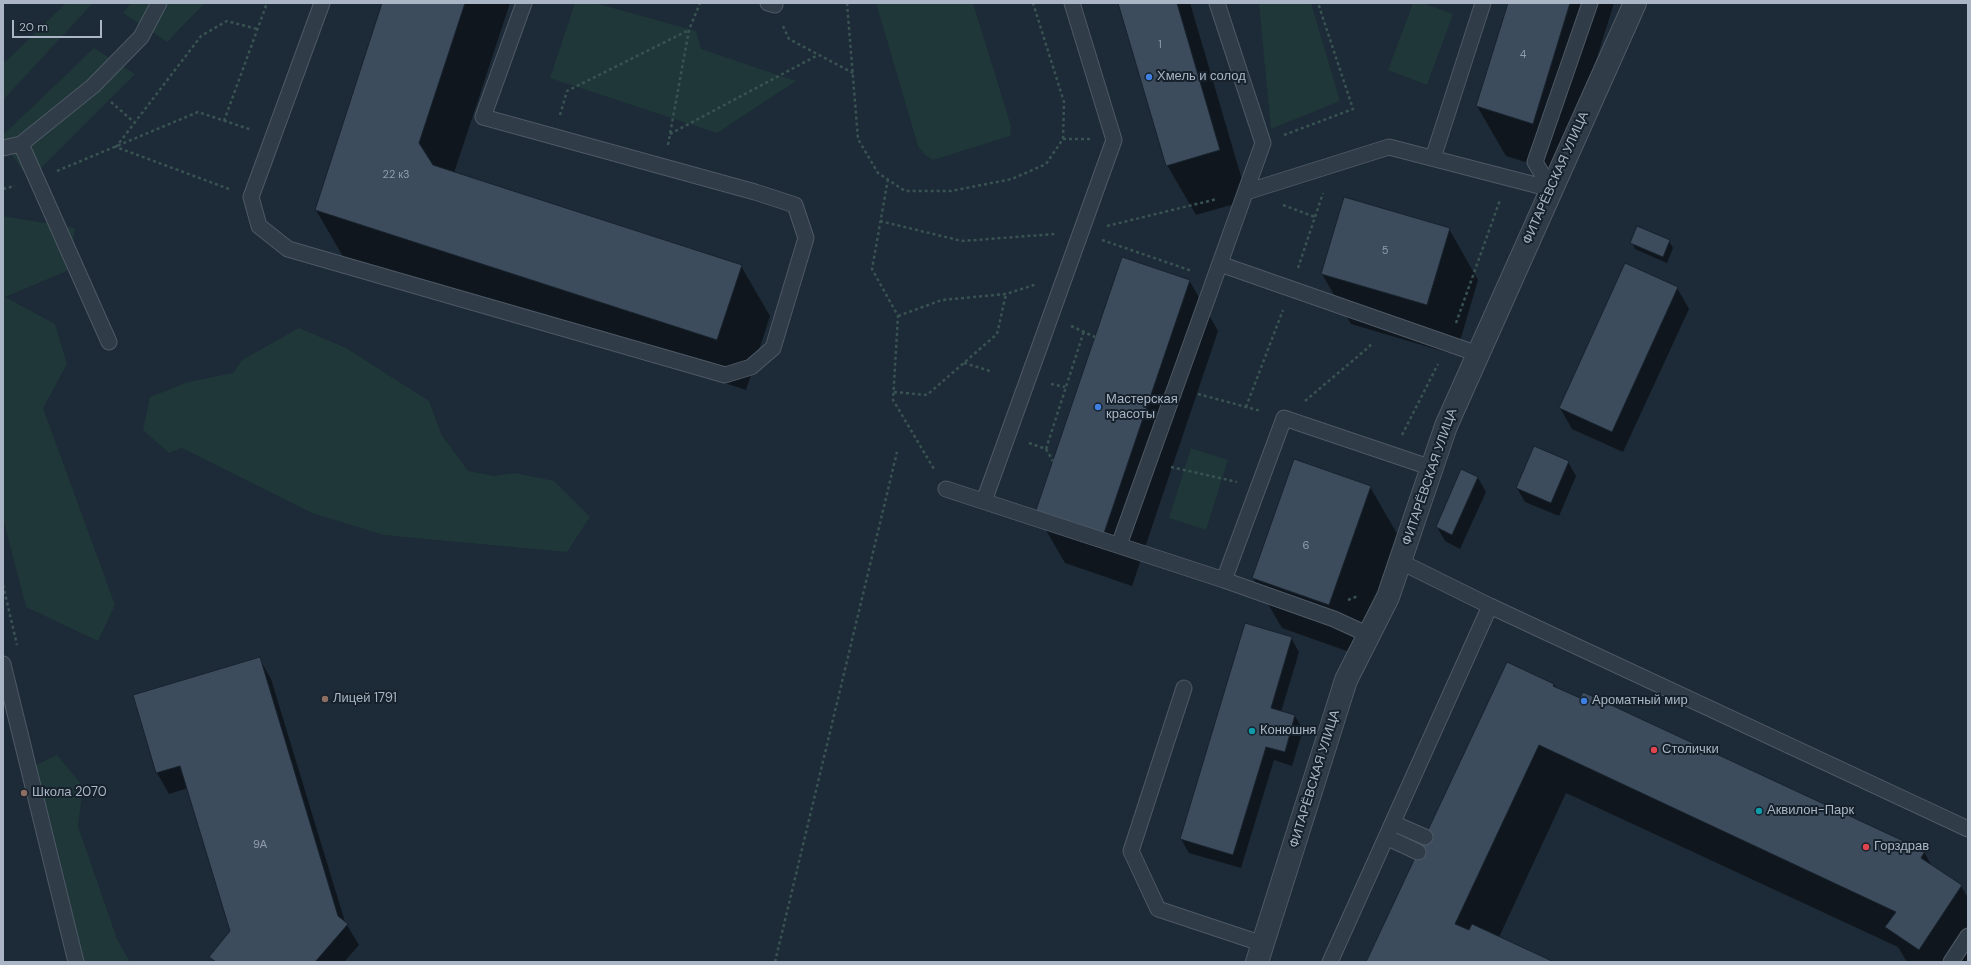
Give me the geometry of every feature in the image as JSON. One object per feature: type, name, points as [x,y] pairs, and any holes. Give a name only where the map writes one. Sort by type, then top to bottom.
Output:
[{"type":"street","name":"ФИТАРЁВСКАЯ УЛИЦА","points":[[1260,953],[1346,680],[1388,597],[1446,426],[1635,3]]},
{"type":"lane","points":[[3,148],[21,144],[93,86],[141,37],[159,3]]},
{"type":"lane","points":[[322,3],[251,197],[259,226],[288,249],[725,375],[751,367],[773,348],[806,238],[794,205],[755,192],[483,117],[524,3]]},
{"type":"lane","points":[[984,501],[1114,140],[1072,3]]},
{"type":"lane","points":[[1119,545],[1263,143],[1217,3]]},
{"type":"lane","points":[[1433,158],[1483,3]]},
{"type":"lane","points":[[1551,189],[1535,162],[1590,3]]},
{"type":"lane","points":[[21,144],[36,180],[87,289],[109,342]]},
{"type":"lane","points":[[1246,192],[1389,147],[1551,189]]},
{"type":"lane","points":[[1220,264],[1478,354]]},
{"type":"lane","points":[[1224,580],[1284,418],[1432,468]]},
{"type":"lane","points":[[946,489],[1224,580],[1334,619],[1369,635]]},
{"type":"lane","points":[[1400,562],[1490,606],[1968,829]]},
{"type":"lane","points":[[1330,962],[1490,606]]},
{"type":"lane","points":[[3,664],[76,962]]},
{"type":"lane","points":[[1184,688],[1131,851],[1158,909],[1260,953]]},
{"type":"lane","points":[[1393,823],[1425,837]]},
{"type":"lane","points":[[1386,837],[1418,852]]},
{"type":"lane","points":[[1951,962],[1968,936]]},
{"type":"path","points":[[224,121],[267,3]]},
{"type":"path","points":[[664,167],[689,30],[700,3]]},
{"type":"path","points":[[847,3],[858,139],[878,173],[906,191],[951,191],[1012,178],[1046,164],[1062,139],[1064,102],[1033,3]]},
{"type":"path","points":[[1263,143],[1353,109],[1318,3]]},
{"type":"path","points":[[771,4],[789,39],[853,73]]},
{"type":"path","points":[[116,147],[201,36],[226,21],[257,29]]},
{"type":"path","points":[[554,137],[567,92],[689,30]]},
{"type":"path","points":[[670,134],[818,55]]},
{"type":"path","points":[[93,86],[135,122]]},
{"type":"path","points":[[3,189],[36,180],[198,112],[273,137]]},
{"type":"path","points":[[116,147],[251,197]]},
{"type":"path","points":[[888,179],[872,269],[898,316],[893,400],[946,489]]},
{"type":"path","points":[[880,221],[962,241],[1081,232],[1246,192]]},
{"type":"path","points":[[1081,232],[1215,279]]},
{"type":"path","points":[[894,392],[927,395],[996,334],[1006,294],[942,300],[898,316]]},
{"type":"path","points":[[1304,402],[1370,346],[1379,319]]},
{"type":"path","points":[[1046,449],[1084,331]]},
{"type":"path","points":[[963,363],[990,371]]},
{"type":"path","points":[[1051,384],[1065,387]]},
{"type":"path","points":[[1176,388],[1284,418]]},
{"type":"path","points":[[1008,434],[1046,449],[1053,461]]},
{"type":"path","points":[[775,962],[897,452]]},
{"type":"path","points":[[1149,462],[1259,487]]},
{"type":"green space","points":[[66,3],[93,3],[3,100],[3,62],[6,61]]},
{"type":"green space","points":[[131,3],[205,3],[167,42],[123,13]]},
{"type":"green space","points":[[575,3],[595,3],[696,31],[701,49],[796,81],[717,133],[550,78]]},
{"type":"green space","points":[[876,3],[973,3],[1011,126],[1010,136],[933,160],[925,155],[918,146]]},
{"type":"green space","points":[[1259,3],[1311,3],[1340,101],[1271,129]]},
{"type":"green space","points":[[1413,3],[1423,3],[1453,14],[1427,85],[1388,70]]},
{"type":"green space","points":[[94,48],[135,74],[29,180],[3,141],[3,135]]},
{"type":"green space","points":[[3,216],[75,228],[67,271],[5,297],[55,324],[67,364],[43,408],[115,605],[98,641],[26,607],[3,518]]},
{"type":"green space","points":[[299,328],[346,348],[429,401],[441,434],[468,471],[494,476],[515,473],[554,481],[590,517],[567,552],[384,535],[312,513],[182,448],[169,453],[143,430],[150,397],[188,382],[233,373],[242,360]]},
{"type":"green space","points":[[1191,448],[1228,460],[1206,530],[1169,518]]},
{"type":"green space","points":[[57,755],[83,786],[78,826],[117,939],[130,962],[80,962],[30,768]]},
{"type":"building","points":[[382,3],[465,3],[419,143],[433,165],[742,265],[717,340],[315,210]]},
{"type":"building","points":[[1118,3],[1177,3],[1220,150],[1166,166]]},
{"type":"building","points":[[1508,3],[1570,3],[1533,124],[1476,106]]},
{"type":"building","points":[[1344,197],[1450,228],[1427,305],[1321,274]]},
{"type":"building","points":[[1637,226],[1670,240],[1663,257],[1630,243]]},
{"type":"building","points":[[1122,257],[1190,280],[1103,536],[1035,513]]},
{"type":"building","points":[[1625,263],[1678,287],[1612,432],[1559,408]]},
{"type":"building","points":[[1534,446],[1569,461],[1551,503],[1516,488]]},
{"type":"building","points":[[1294,459],[1371,486],[1329,605],[1252,578]]},
{"type":"building","points":[[1461,469],[1478,477],[1452,535],[1436,527]]},
{"type":"building","name":"Конюшня","points":[[1245,623],[1292,637],[1271,708],[1295,715],[1285,752],[1266,747],[1233,855],[1180,839]]},
{"type":"building","points":[[260,657],[338,916],[348,924],[315,962],[216,962],[209,957],[230,931],[180,766],[156,773],[133,695]]},
{"type":"building","name":"Аквилон-Парк","points":[[1507,662],[1580,698],[1583,692],[1925,851],[1921,858],[1962,885],[1919,950],[1885,927],[1896,912],[1539,745],[1455,924],[1469,930],[1472,924],[1554,962],[1366,962]]},
{"type":"place","name":"Хмель и солод","points":[[1149,77]]},
{"type":"place","name":"Мастерская красоты","points":[[1098,407]]},
{"type":"place","name":"Лицей 1791","points":[[325,699]]},
{"type":"place","name":"Ароматный мир","points":[[1584,701]]},
{"type":"place","name":"Конюшня","points":[[1252,731]]},
{"type":"place","name":"Столички","points":[[1654,750]]},
{"type":"place","name":"Школа 2070","points":[[24,793]]},
{"type":"place","name":"Аквилон-Парк","points":[[1759,811]]},
{"type":"place","name":"Горздрав","points":[[1866,847]]}]
